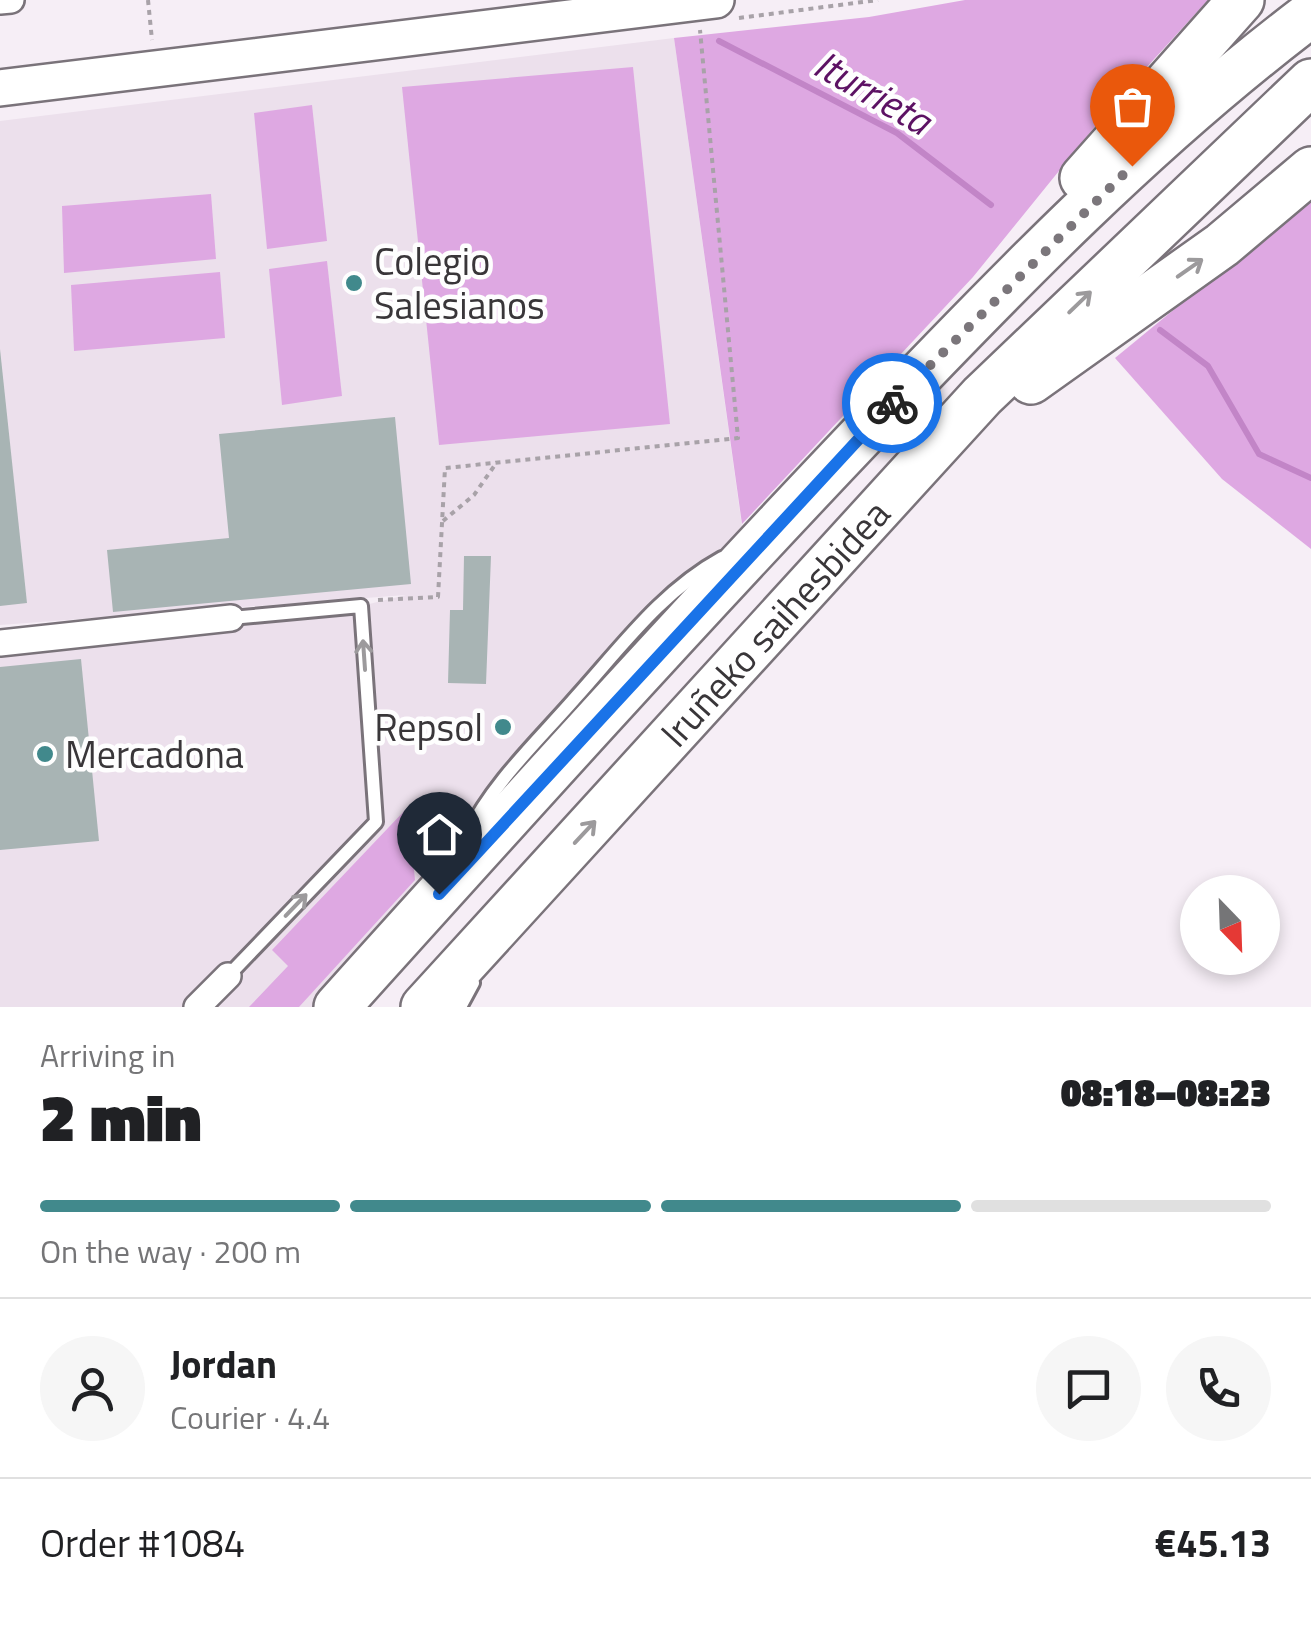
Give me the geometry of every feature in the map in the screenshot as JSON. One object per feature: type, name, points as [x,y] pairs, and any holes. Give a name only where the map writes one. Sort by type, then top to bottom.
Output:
[{"type":"highway","points":[[954,339],[970,308],[1242,0]]},
{"type":"highway","points":[[337,1007],[772,529],[954,339],[1157,142],[1243,66],[1311,15]]},
{"type":"highway","name":"Iruñeko saihesbidea","points":[[360,1007],[870,444],[1311,15]]},
{"type":"highway","name":"Iruñeko saihesbidea","points":[[424,1007],[982,396],[1311,82]]},
{"type":"highway","points":[[631,782],[690,739],[1032,380],[1222,245],[1311,170]]},
{"type":"street","points":[[0,1],[11,0]]},
{"type":"street","points":[[0,88],[708,15]]},
{"type":"street","points":[[0,643],[231,618]]},
{"type":"street","points":[[198,1007],[228,976]]},
{"type":"lane","points":[[228,976],[376,822],[361,606],[231,618]]},
{"type":"lane","points":[[518,928],[539,903],[548,872]]},
{"type":"lane","points":[[460,1007],[486,965]]},
{"type":"path","points":[[148,0],[153,56]]},
{"type":"path","points":[[361,606],[382,599],[438,597],[446,468],[738,438],[708,15]]},
{"type":"path","points":[[443,520],[474,495],[497,462]]},
{"type":"shaded area","points":[[965,0],[1208,0],[1114,103],[973,277],[742,524],[674,38],[869,17]]},
{"type":"shaded area","points":[[674,38],[745,548],[341,1007],[0,1007],[0,643],[361,606],[406,595],[0,625],[0,121]]},
{"type":"shaded area","points":[[633,67],[670,424],[439,445],[402,87]]},
{"type":"shaded area","points":[[312,105],[327,241],[267,249],[254,113]]},
{"type":"shaded area","points":[[211,194],[216,259],[64,273],[62,206]]},
{"type":"shaded area","points":[[1311,197],[1311,549],[1222,479],[1115,358]]},
{"type":"shaded area","points":[[327,261],[342,396],[282,405],[269,269]]},
{"type":"shaded area","points":[[220,272],[225,338],[74,351],[71,285]]},
{"type":"shaded area","points":[[408,807],[415,880],[299,1007],[249,1007],[288,966],[272,950]]},
{"type":"building","points":[[0,349],[27,603],[0,606]]},
{"type":"building","points":[[395,417],[411,584],[113,612],[107,550],[229,538],[219,434]]},
{"type":"building","points":[[464,556],[491,556],[486,684],[448,683],[450,610],[463,610]]},
{"type":"building","name":"Mercadona","points":[[81,659],[99,841],[0,850],[0,667]]},
{"type":"waterway","name":"Iturrieta","points":[[719,41],[897,133],[991,205]]},
{"type":"waterway","points":[[1160,330],[1208,366],[1259,454],[1311,478]]},
{"type":"way so far","points":[[892,403],[1132,166]]},
{"type":"place","name":"Colegio Salesianos","points":[[354,283]]},
{"type":"place","name":"Repsol","points":[[503,727]]},
{"type":"place","name":"Mercadona","points":[[45,754]]},
{"type":"route","points":[[439,894],[892,403]]}]
